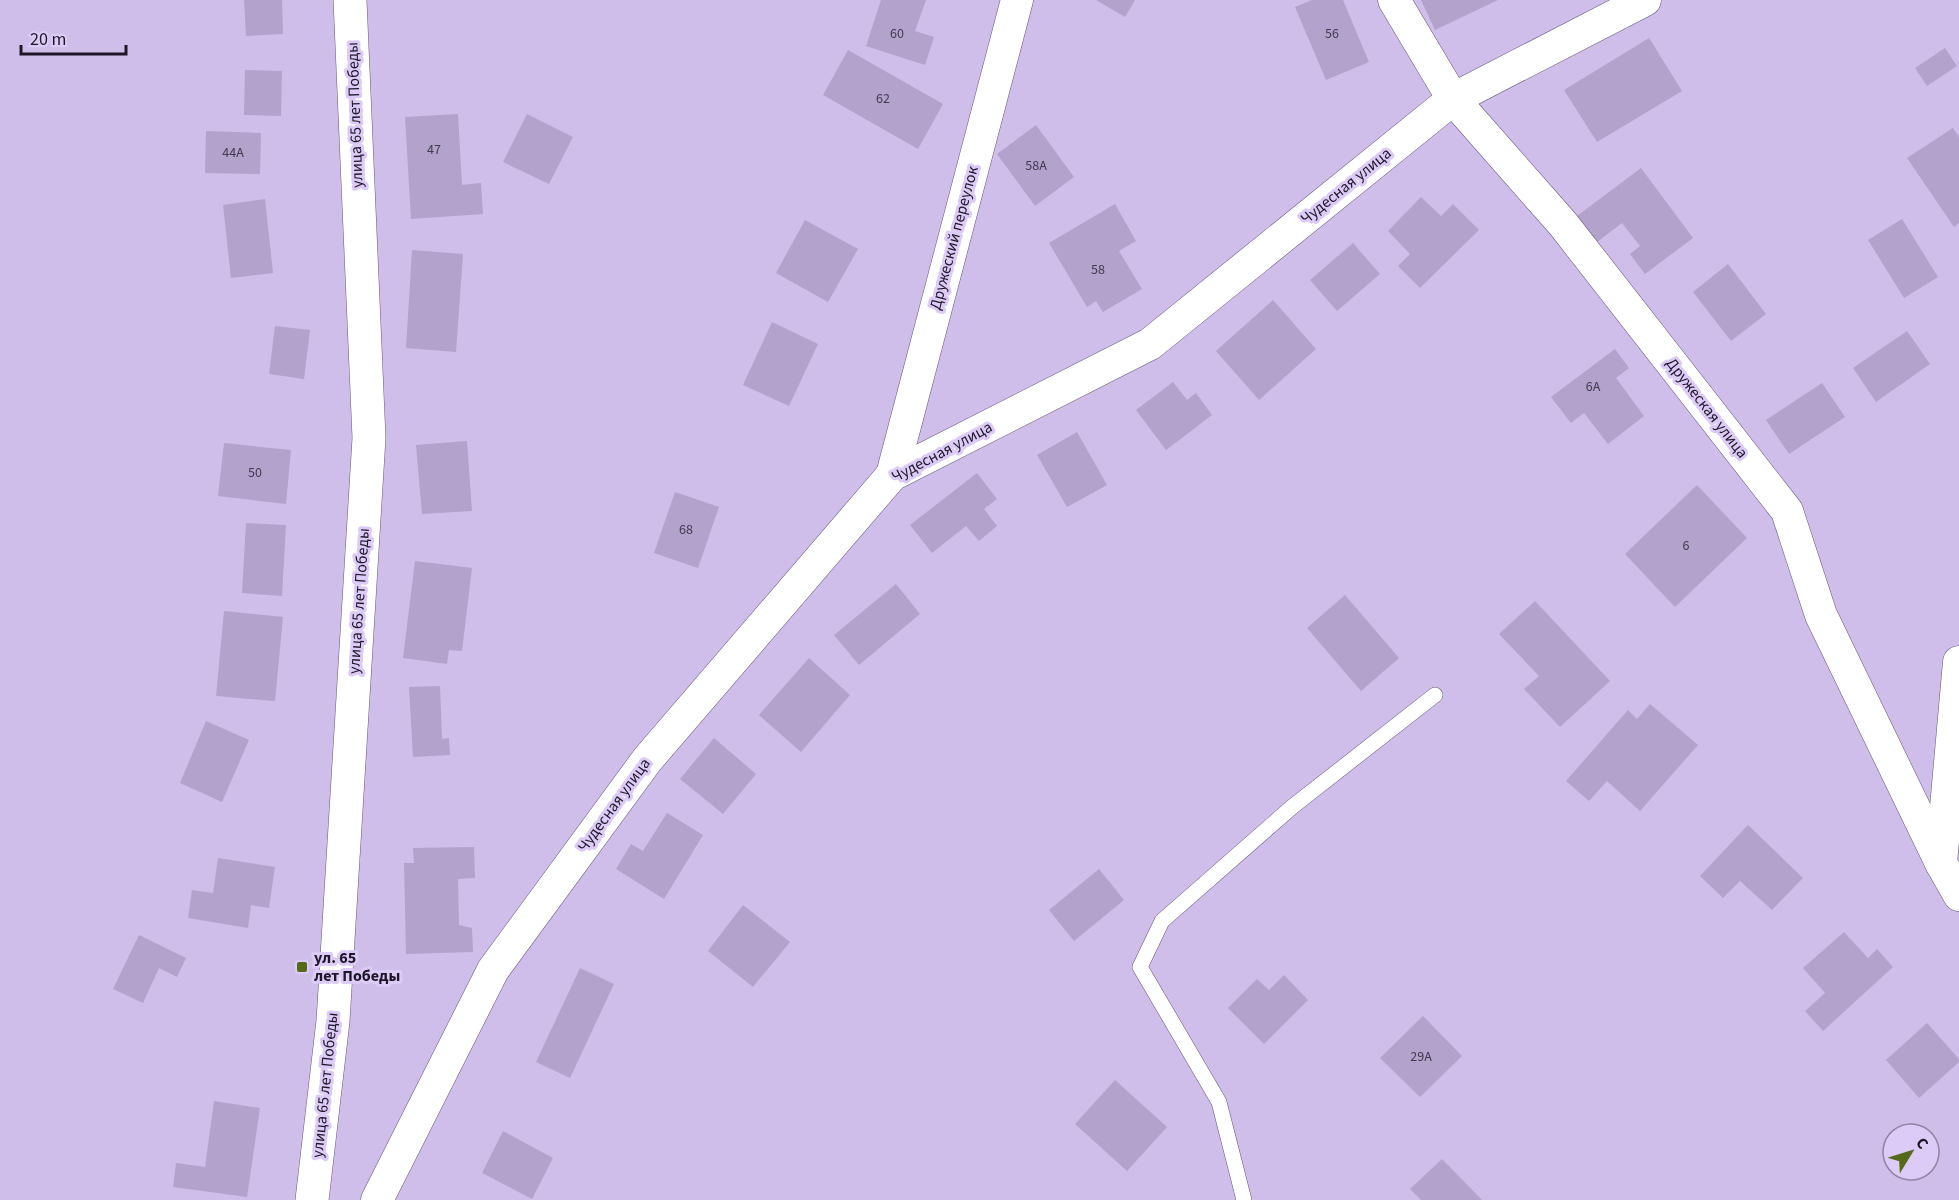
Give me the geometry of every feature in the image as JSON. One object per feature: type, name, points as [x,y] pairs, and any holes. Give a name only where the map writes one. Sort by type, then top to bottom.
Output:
[{"type":"street","name":"улица 65 лет Победы","points":[[312,1200],[333,1021],[369,438],[350,0]]},
{"type":"street","name":"Дружеский переулок","points":[[892,475],[1017,0]]},
{"type":"street","name":"Дружеская улица","points":[[1395,0],[1454,99],[1563,224],[1787,511],[1821,615],[1959,896]]},
{"type":"street","name":"Чудесная улица","points":[[377,1200],[493,969],[647,760],[892,475],[1150,344],[1454,99],[1645,0]]},
{"type":"street","points":[[1941,863],[1959,662]]},
{"type":"lane","points":[[1244,1200],[1220,1102],[1140,967],[1162,921],[1292,807],[1435,695]]},
{"type":"building","points":[[244,0],[282,0],[283,34],[246,36]]},
{"type":"building","points":[[881,0],[926,0],[915,31],[934,37],[925,65],[866,46]]},
{"type":"building","points":[[1096,0],[1135,0],[1125,17]]},
{"type":"building","points":[[1312,0],[1343,0],[1369,62],[1326,80],[1295,7]]},
{"type":"building","points":[[1421,0],[1498,0],[1435,30]]},
{"type":"building","points":[[1649,38],[1682,91],[1597,142],[1564,90]]},
{"type":"building","points":[[1945,48],[1957,66],[1927,86],[1915,68]]},
{"type":"building","points":[[848,50],[943,104],[918,149],[823,95]]},
{"type":"building","points":[[245,70],[282,71],[281,116],[244,115]]},
{"type":"building","points":[[458,114],[462,185],[481,183],[483,214],[411,219],[405,117]]},
{"type":"building","points":[[527,114],[573,137],[549,184],[503,162]]},
{"type":"building","points":[[1036,125],[1074,177],[1035,206],[997,154]]},
{"type":"building","points":[[1953,128],[1959,137],[1959,223],[1954,227],[1907,158]]},
{"type":"building","points":[[206,131],[261,133],[260,174],[205,173]]},
{"type":"building","points":[[1641,168],[1693,238],[1645,274],[1630,254],[1640,246],[1622,223],[1597,242],[1577,216]]},
{"type":"building","points":[[1421,197],[1441,216],[1453,204],[1479,230],[1420,288],[1398,266],[1410,254],[1388,231]]},
{"type":"building","points":[[265,199],[273,273],[231,278],[223,205]]},
{"type":"building","points":[[1115,204],[1136,241],[1119,251],[1142,289],[1103,312],[1096,301],[1087,307],[1049,243]]},
{"type":"building","points":[[1902,219],[1938,277],[1904,298],[1868,240]]},
{"type":"building","points":[[805,220],[858,249],[828,302],[776,273]]},
{"type":"building","points":[[1353,243],[1380,274],[1337,311],[1310,280]]},
{"type":"building","points":[[412,250],[463,254],[456,352],[406,348]]},
{"type":"building","points":[[1728,264],[1766,314],[1731,341],[1693,292]]},
{"type":"building","points":[[1273,300],[1316,349],[1259,400],[1216,351]]},
{"type":"building","points":[[772,322],[818,344],[789,406],[743,385]]},
{"type":"building","points":[[275,326],[310,330],[304,379],[269,374]]},
{"type":"building","points":[[1907,331],[1930,364],[1876,402],[1853,368]]},
{"type":"building","points":[[1615,349],[1629,368],[1616,378],[1644,416],[1608,444],[1584,413],[1571,423],[1551,397]]},
{"type":"building","points":[[1173,382],[1187,400],[1196,393],[1212,415],[1166,450],[1136,410]]},
{"type":"building","points":[[1822,383],[1845,417],[1789,454],[1766,420]]},
{"type":"building","points":[[1077,432],[1107,485],[1067,507],[1037,455]]},
{"type":"building","points":[[467,441],[472,511],[422,514],[416,445]]},
{"type":"building","points":[[224,443],[291,450],[286,504],[218,496]]},
{"type":"building","points":[[977,473],[997,499],[984,509],[997,526],[979,541],[966,526],[932,553],[910,525]]},
{"type":"building","points":[[1697,485],[1747,538],[1675,607],[1625,554]]},
{"type":"building","points":[[675,492],[719,507],[698,568],[654,553]]},
{"type":"building","points":[[246,523],[286,525],[282,596],[242,593]]},
{"type":"building","points":[[415,561],[472,568],[462,651],[449,650],[447,664],[403,658]]},
{"type":"building","points":[[896,584],[920,614],[859,665],[834,635]]},
{"type":"building","points":[[1345,595],[1399,658],[1361,691],[1307,628]]},
{"type":"building","points":[[1535,601],[1610,681],[1560,727],[1524,689],[1539,676],[1499,634]]},
{"type":"building","points":[[224,611],[283,617],[275,701],[216,696]]},
{"type":"building","points":[[809,658],[850,695],[801,752],[759,715]]},
{"type":"building","points":[[440,686],[442,739],[449,738],[450,755],[413,757],[409,687]]},
{"type":"building","points":[[1650,704],[1698,745],[1640,811],[1607,781],[1589,801],[1566,781],[1628,710],[1637,719]]},
{"type":"building","points":[[206,721],[249,740],[222,802],[180,783]]},
{"type":"building","points":[[714,738],[756,774],[723,814],[680,779]]},
{"type":"building","points":[[667,813],[703,835],[664,899],[616,869],[631,844],[643,851]]},
{"type":"building","points":[[1748,825],[1803,878],[1772,910],[1740,881],[1723,898],[1700,876]]},
{"type":"building","points":[[474,847],[475,878],[458,879],[459,925],[472,928],[473,952],[406,954],[404,863],[414,863],[413,848]]},
{"type":"building","points":[[218,858],[275,867],[269,908],[251,905],[248,928],[188,918],[192,890],[213,893]]},
{"type":"building","points":[[1099,869],[1124,900],[1074,941],[1049,910]]},
{"type":"building","points":[[743,905],[790,942],[753,987],[708,951]]},
{"type":"building","points":[[1844,932],[1868,958],[1877,949],[1893,967],[1823,1031],[1805,1011],[1825,993],[1803,968]]},
{"type":"building","points":[[139,935],[186,958],[177,977],[159,968],[143,1003],[113,989]]},
{"type":"building","points":[[580,968],[614,984],[570,1078],[536,1062]]},
{"type":"building","points":[[1284,975],[1308,1000],[1264,1044],[1228,1008],[1257,979],[1269,990]]},
{"type":"building","points":[[1423,1016],[1462,1056],[1420,1097],[1380,1058]]},
{"type":"building","points":[[1927,1023],[1959,1059],[1959,1062],[1919,1098],[1886,1060]]},
{"type":"building","points":[[1115,1080],[1167,1127],[1127,1171],[1075,1124]]},
{"type":"building","points":[[214,1101],[260,1108],[247,1197],[173,1187],[176,1163],[205,1167]]},
{"type":"building","points":[[503,1131],[553,1158],[532,1199],[482,1173]]},
{"type":"building","points":[[1442,1159],[1482,1200],[1421,1200],[1410,1189]]},
{"type":"place","name":"ул. 65 лет Победы","points":[[302,967]]}]
